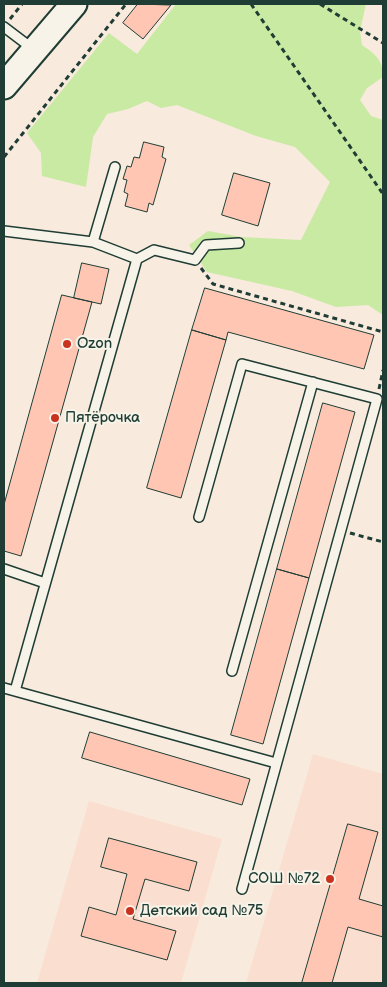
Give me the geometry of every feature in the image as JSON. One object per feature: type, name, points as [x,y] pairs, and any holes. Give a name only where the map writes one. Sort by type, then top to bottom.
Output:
[{"type":"main road","points":[[4,86],[69,6]]},
{"type":"lane","points":[[4,27],[34,50]]},
{"type":"lane","points":[[93,242],[115,167]]},
{"type":"lane","points":[[4,231],[93,242],[137,259]]},
{"type":"lane","points":[[15,690],[137,259],[154,250],[195,260],[206,245],[238,243]]},
{"type":"lane","points":[[199,517],[242,364],[376,399],[242,888]]},
{"type":"lane","points":[[232,671],[313,382]]},
{"type":"lane","points":[[4,569],[45,583]]},
{"type":"lane","points":[[4,688],[276,763]]},
{"type":"path","points":[[4,27],[22,4]]},
{"type":"path","points":[[4,157],[126,4]]},
{"type":"path","points":[[251,4],[383,194]]},
{"type":"path","points":[[320,4],[383,43]]},
{"type":"path","points":[[195,260],[213,284],[383,332]]},
{"type":"path","points":[[340,530],[383,542]]},
{"type":"shaded area","name":"СОШ №72","points":[[313,754],[383,774],[383,983],[246,983]]},
{"type":"shaded area","name":"Детский сад №75","points":[[89,801],[222,839],[181,983],[37,983]]},
{"type":"green space","points":[[176,4],[366,4],[360,31],[362,45],[377,58],[383,71],[383,77],[367,88],[360,100],[371,116],[383,120],[383,315],[368,305],[336,307],[292,291],[207,272],[189,245],[208,231],[241,237],[301,240],[330,182],[295,147],[256,136],[177,105],[161,108],[147,101],[128,109],[107,114],[93,137],[86,187],[42,176],[41,153],[27,133],[109,33],[137,54]]},
{"type":"building","points":[[138,4],[171,5],[143,39],[123,23]]},
{"type":"building","points":[[144,142],[164,147],[162,157],[166,159],[153,205],[149,203],[147,212],[125,206],[128,194],[124,192],[127,180],[123,179],[127,166],[131,167],[134,157],[139,158]]},
{"type":"building","points":[[234,173],[270,183],[258,226],[222,215]]},
{"type":"building","points":[[82,263],[109,269],[101,304],[74,298]]},
{"type":"building","points":[[205,288],[374,335],[364,369],[228,332],[226,340],[192,330]]},
{"type":"building","points":[[62,295],[92,302],[21,556],[4,551],[4,505]]},
{"type":"building","points":[[192,330],[226,340],[181,498],[147,488]]},
{"type":"building","points":[[323,403],[355,412],[309,578],[277,569]]},
{"type":"building","points":[[277,569],[309,578],[263,744],[231,735]]},
{"type":"building","points":[[90,732],[250,779],[242,805],[82,758]]},
{"type":"building","points":[[348,824],[378,832],[359,899],[383,906],[383,937],[348,927],[332,983],[302,983]]},
{"type":"building","points":[[109,838],[197,862],[189,891],[145,879],[133,919],[176,931],[167,960],[81,936],[89,907],[116,915],[127,874],[101,867]]},
{"type":"place","name":"Ozon","points":[[67,344]]},
{"type":"place","name":"Пятёрочка","points":[[55,418]]},
{"type":"place","name":"СОШ №72","points":[[330,879]]},
{"type":"place","name":"Детский сад №75","points":[[130,911]]}]
